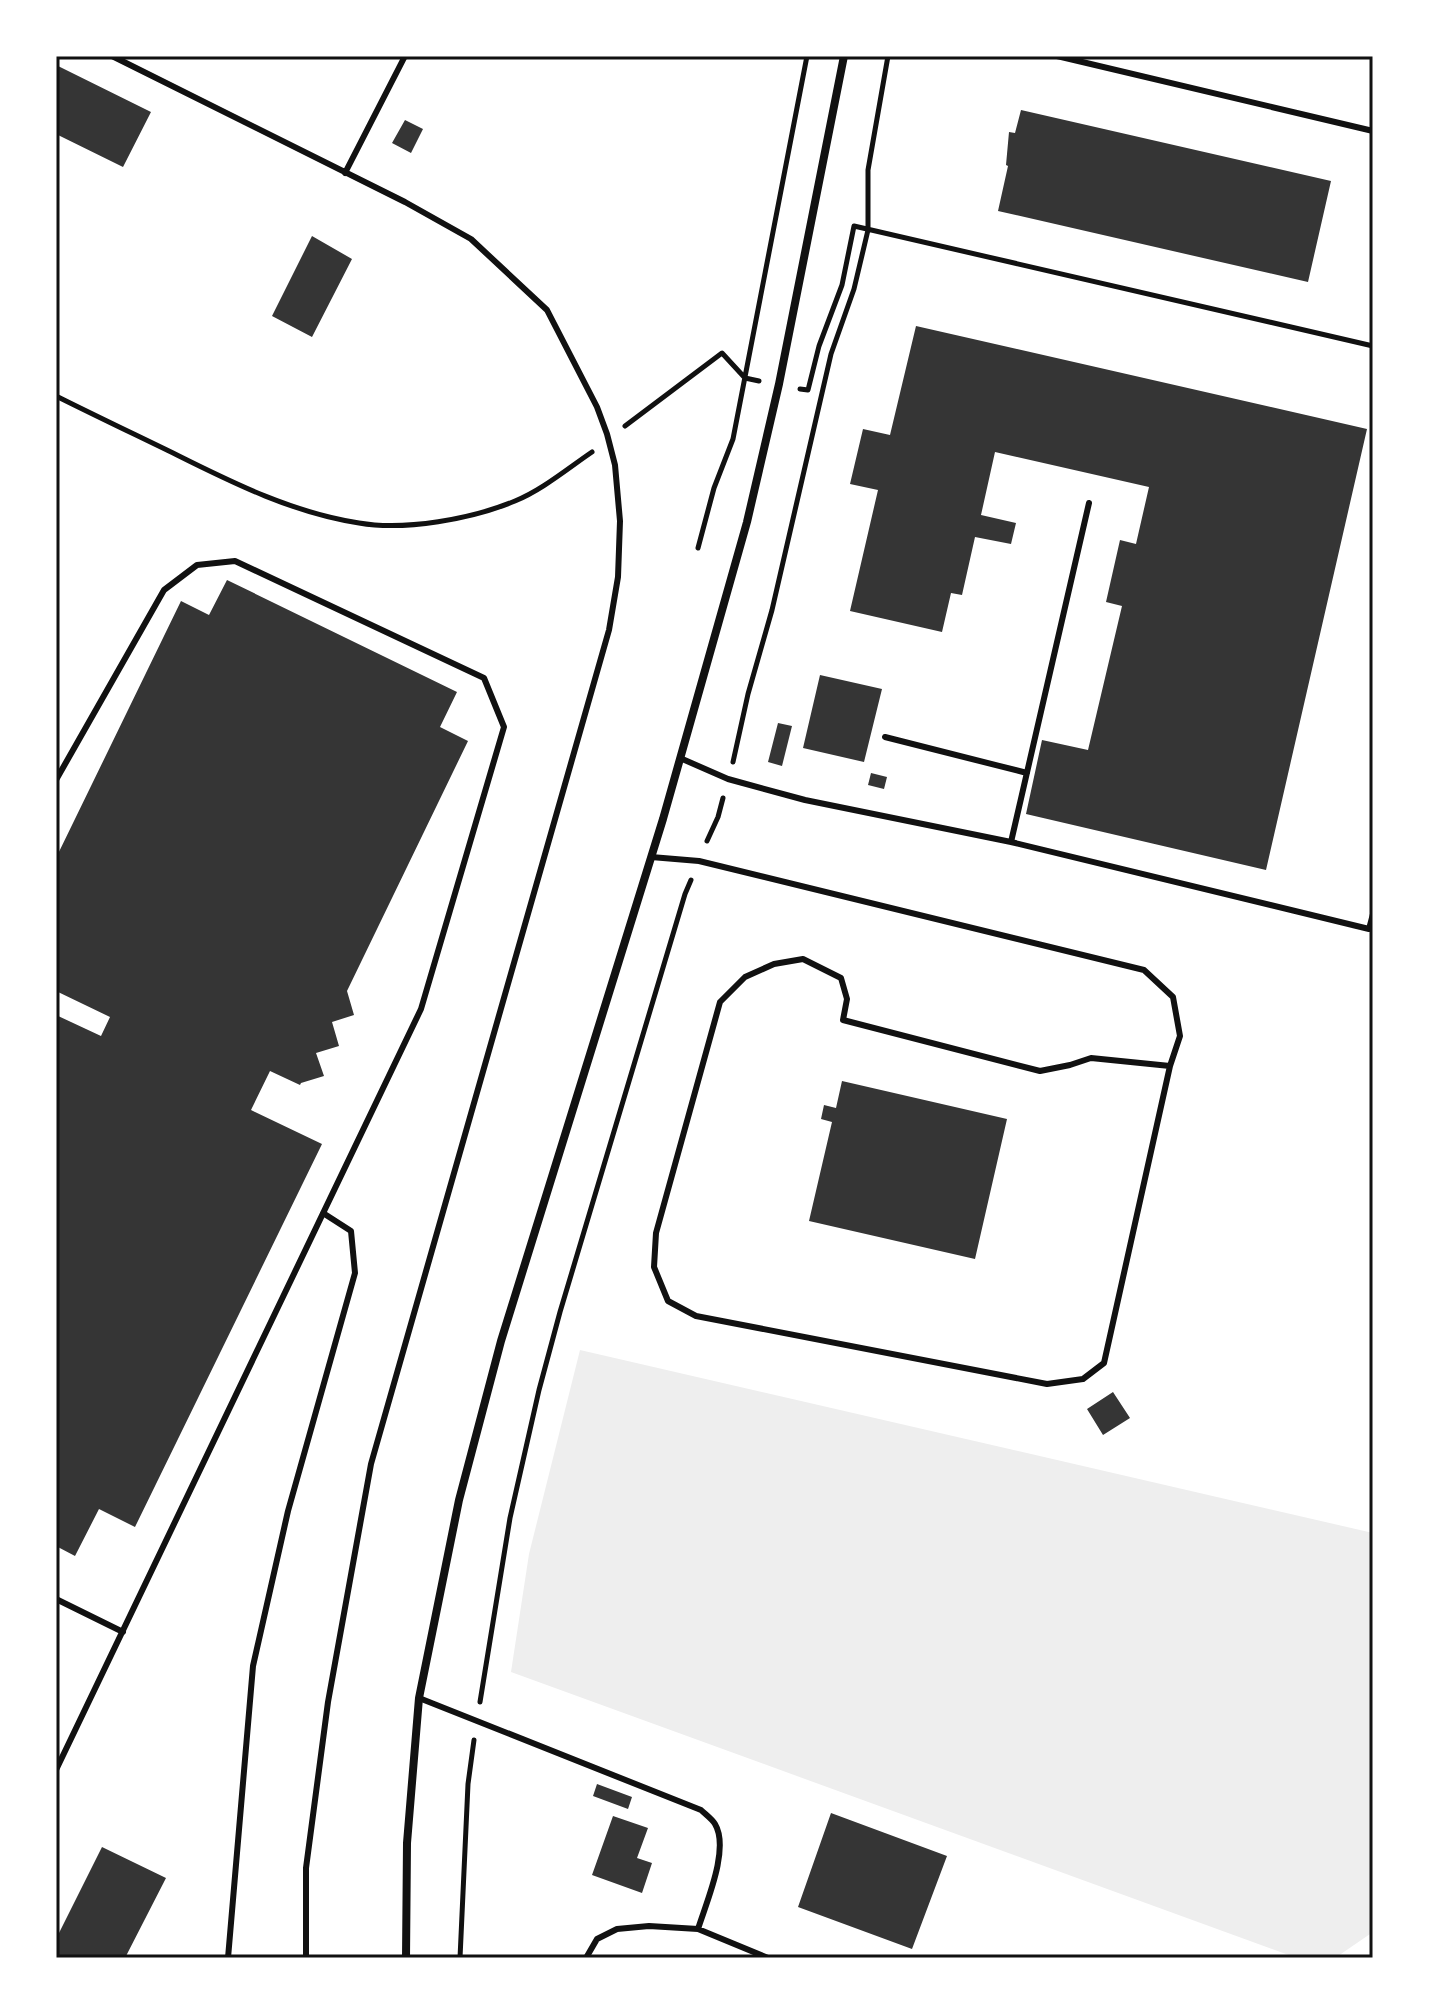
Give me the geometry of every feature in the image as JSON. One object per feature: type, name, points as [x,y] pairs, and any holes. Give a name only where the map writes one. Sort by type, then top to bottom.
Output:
[{"type":"street","points":[[406,1958],[407,1843],[419,1698],[459,1500],[501,1341],[651,857],[747,522],[779,384],[844,56]]},
{"type":"lane","points":[[112,56],[405,202],[471,239],[547,310],[597,407],[615,465],[620,521],[618,577],[609,630],[371,1464],[328,1702],[306,1868],[306,1958]]},
{"type":"lane","points":[[345,173],[405,56]]},
{"type":"lane","points":[[1057,56],[1373,131]]},
{"type":"lane","points":[[1011,842],[1089,503]]},
{"type":"lane","points":[[56,780],[164,590],[197,565],[235,561],[484,678],[504,727],[421,1009],[56,1770]]},
{"type":"lane","points":[[885,737],[1027,773]]},
{"type":"lane","points":[[680,758],[728,779],[805,800],[1011,842],[1369,929],[1373,914]]},
{"type":"lane","points":[[651,857],[699,861],[1144,970],[1173,997],[1180,1036],[1170,1066],[1104,1363],[1083,1379],[1047,1384],[696,1316],[668,1301],[654,1267],[656,1233],[720,1002],[745,977],[774,964],[803,959],[841,978],[847,999],[843,1020],[1040,1071],[1091,1058],[1170,1066]]},
{"type":"lane","points":[[228,1958],[253,1666],[288,1511],[355,1273],[351,1231],[323,1213]]},
{"type":"lane","points":[[56,1599],[123,1632]]},
{"type":"lane","points":[[419,1698],[701,1810],[716,1824],[719,1863],[698,1929]]},
{"type":"lane","points":[[586,1958],[597,1939],[617,1929],[649,1926],[698,1929],[768,1958]]},
{"type":"path","points":[[698,548],[714,488],[733,439],[807,56]]},
{"type":"path","points":[[460,1958],[468,1784],[510,1518],[560,1312],[685,894],[718,817],[740,736],[831,354],[854,289],[868,230],[868,170],[888,56]]},
{"type":"path","points":[[56,396],[245,488],[286,504],[361,524],[392,525],[448,520],[485,512],[517,500],[596,449],[593,438],[632,423],[722,353],[745,378],[808,390],[819,346],[842,285],[854,226],[1373,346]]},
{"type":"shaded area","points":[[580,1350],[1373,1533],[1373,1932],[1335,1958],[1297,1958],[511,1672],[529,1554]]},
{"type":"building","points":[[56,65],[151,112],[123,167],[56,134]]},
{"type":"building","points":[[1021,110],[1331,181],[1308,282],[998,211],[1008,166],[1009,132],[1015,133]]},
{"type":"building","points":[[405,120],[423,129],[411,153],[392,143]]},
{"type":"building","points":[[312,236],[352,259],[312,337],[272,316]]},
{"type":"building","points":[[916,326],[1367,429],[1266,870],[1026,814],[1042,740],[1088,750],[1122,606],[1106,602],[1120,540],[1136,544],[1149,487],[995,452],[981,515],[1016,523],[1011,544],[975,537],[962,595],[951,593],[942,632],[850,611],[878,490],[850,484],[863,429],[890,435]]},
{"type":"building","points":[[227,580],[457,692],[440,727],[468,741],[347,991],[354,1015],[332,1022],[339,1046],[316,1053],[324,1076],[300,1085],[270,1071],[251,1110],[322,1144],[135,1527],[99,1509],[75,1556],[56,1546],[56,1015],[101,1036],[110,1017],[56,991],[56,858],[181,601],[209,615]]},
{"type":"building","points":[[820,675],[882,689],[864,762],[803,748]]},
{"type":"building","points":[[778,723],[792,726],[782,766],[768,762]]},
{"type":"building","points":[[871,773],[887,777],[884,789],[868,785]]},
{"type":"building","points":[[842,1081],[1007,1119],[975,1259],[809,1221],[832,1122],[821,1119],[824,1105],[836,1108]]},
{"type":"building","points":[[1113,1392],[1130,1418],[1103,1435],[1087,1409]]},
{"type":"building","points":[[597,1784],[632,1797],[628,1809],[593,1796]]},
{"type":"building","points":[[831,1813],[947,1856],[912,1949],[798,1907]]},
{"type":"building","points":[[613,1816],[648,1828],[637,1858],[652,1863],[642,1893],[592,1875]]},
{"type":"building","points":[[102,1847],[166,1878],[125,1958],[56,1958],[56,1939]]}]
